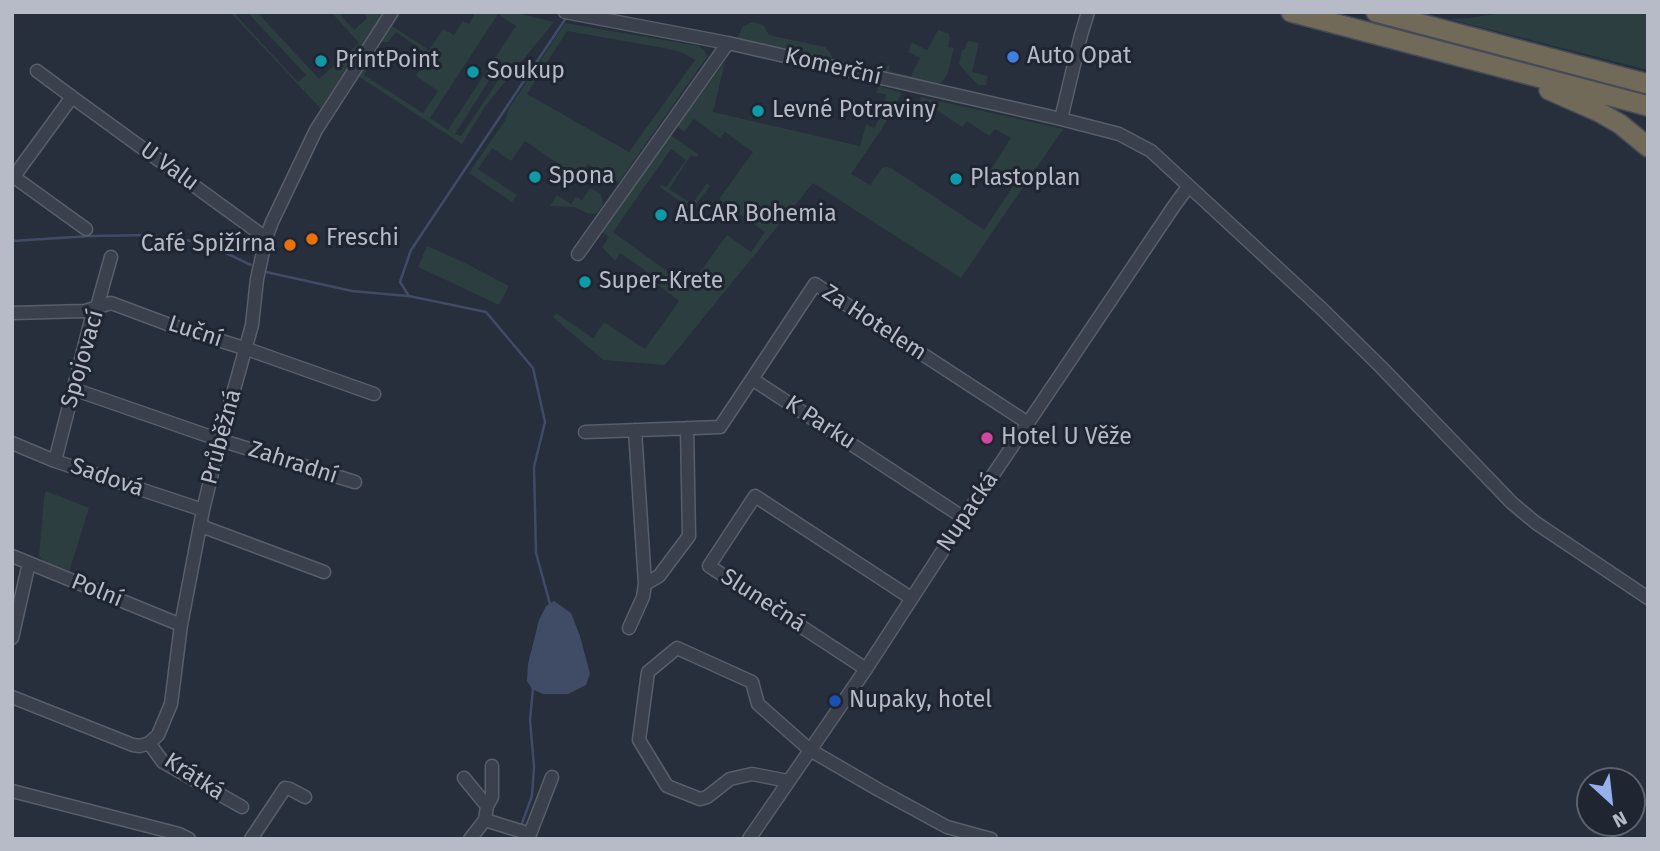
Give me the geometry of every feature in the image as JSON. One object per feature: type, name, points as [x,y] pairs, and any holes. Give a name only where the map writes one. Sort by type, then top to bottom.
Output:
[{"type":"highway","points":[[1292,12],[1648,106]]},
{"type":"highway","points":[[1376,12],[1648,84]]},
{"type":"highway","points":[[1486,64],[1599,112],[1648,147]]},
{"type":"street","name":"Průběžná","points":[[149,743],[158,735],[171,704],[181,625],[203,510],[247,349],[259,265],[266,238],[316,130],[392,12]]},
{"type":"street","name":"Komerční","points":[[565,12],[728,43],[1121,134],[1151,151],[1323,310],[1512,503],[1535,523],[1648,598]]},
{"type":"street","points":[[1061,119],[1088,12]]},
{"type":"street","points":[[578,254],[728,43]]},
{"type":"street","name":"U Valu","points":[[37,71],[266,238]]},
{"type":"street","points":[[72,97],[13,178],[86,229]]},
{"type":"street","name":"Nupacká","points":[[749,839],[1188,187]]},
{"type":"street","name":"Spojovací","points":[[55,460],[92,316],[111,257]]},
{"type":"street","name":"Za Hotelem","points":[[752,379],[815,284],[1028,423]]},
{"type":"street","name":"Luční","points":[[12,313],[85,311],[111,303],[374,394]]},
{"type":"street","points":[[584,432],[720,427],[752,379]]},
{"type":"street","name":"K Parku","points":[[752,379],[964,518]]},
{"type":"street","name":"Zahradní","points":[[74,389],[220,440],[355,482]]},
{"type":"street","points":[[645,584],[659,576],[689,536],[687,428]]},
{"type":"street","points":[[629,628],[643,597],[645,584],[635,430]]},
{"type":"street","name":"Sadová","points":[[12,443],[203,510]]},
{"type":"street","name":"Slunečná","points":[[866,668],[709,566],[755,496],[911,598]]},
{"type":"street","points":[[201,526],[324,572]]},
{"type":"street","name":"Polní","points":[[12,556],[181,625]]},
{"type":"street","points":[[12,638],[29,563]]},
{"type":"street","points":[[788,781],[752,774],[730,779],[707,797],[700,799],[667,786],[639,740],[648,672],[677,648],[752,682],[758,704],[810,750],[947,827],[991,839]]},
{"type":"street","points":[[12,697],[133,745],[149,743]]},
{"type":"street","name":"Krátká","points":[[149,743],[163,762],[242,807]]},
{"type":"street","points":[[470,839],[486,813],[492,797],[492,766]]},
{"type":"street","points":[[464,778],[486,813],[524,834],[552,777]]},
{"type":"street","points":[[251,839],[285,788],[305,797]]},
{"type":"street","points":[[12,791],[179,834],[189,839]]},
{"type":"shaded area","points":[[230,12],[233,12],[298,82],[306,75],[247,12],[257,12],[319,79],[359,43],[331,12],[338,12],[354,30],[367,18],[363,12],[384,12],[321,109]]},
{"type":"shaded area","points":[[470,12],[513,12],[554,22],[486,105],[462,144],[358,76],[375,50],[378,52],[364,75],[423,113],[438,91],[416,76],[429,55],[396,32],[388,42],[381,42],[392,26],[429,50],[443,29],[454,35],[463,21],[469,24],[474,15]],"holes":[[[498,14],[516,26],[448,130],[430,118]],[[495,71],[501,76],[461,136],[455,134]]]},
{"type":"shaded area","points":[[1507,12],[1648,12],[1648,70],[1449,19]]},
{"type":"shaded area","points":[[753,22],[763,25],[769,35],[825,47],[831,54],[832,61],[737,38],[743,26]]},
{"type":"shaded area","points":[[565,23],[699,46],[707,57],[618,183],[588,164],[583,171],[577,167],[572,173],[525,141],[511,161],[492,148],[478,169],[517,195],[512,202],[469,173],[506,119],[508,110]],"holes":[[[567,31],[681,52],[695,60],[629,152],[527,94]]]},
{"type":"shaded area","points":[[938,30],[948,33],[948,47],[954,48],[947,75],[942,82],[938,85],[884,73],[890,65],[889,71],[911,76],[920,58],[908,52],[912,42],[926,50]]},
{"type":"shaded area","points":[[969,41],[979,43],[972,72],[988,76],[986,85],[978,85],[959,64],[962,50],[965,50]]},
{"type":"shaded area","points":[[725,62],[713,112],[860,146],[866,124],[874,128],[884,111],[886,94],[876,93],[879,86],[902,93],[851,174],[870,185],[882,168],[891,168],[984,230],[1012,188],[1003,181],[1007,174],[1001,170],[996,177],[989,172],[1011,138],[995,129],[989,136],[967,121],[962,127],[934,108],[925,120],[919,115],[917,108],[921,97],[1063,129],[961,278],[813,183],[665,365],[603,360],[553,317],[556,313],[593,338],[604,322],[645,349],[679,301],[645,275],[646,271],[620,253],[615,261],[602,247],[609,237],[602,232],[670,135],[698,154],[696,157],[691,155],[669,189],[692,204],[707,183],[710,186],[692,210],[660,187],[666,187],[686,160],[671,149],[613,232],[689,287],[727,235],[751,252],[765,232],[719,199],[753,152],[725,132],[720,138],[694,119],[684,132],[677,126]]},
{"type":"shaded area","points":[[590,188],[600,193],[602,199],[603,205],[596,214],[586,213],[575,207],[550,206],[557,195],[571,204],[576,197],[582,200]]},
{"type":"shaded area","points":[[427,246],[509,286],[499,305],[418,267]]},
{"type":"shaded area","points":[[46,491],[89,508],[69,572],[46,563],[39,556]]},
{"type":"water","points":[[554,601],[571,613],[590,674],[586,685],[568,694],[543,694],[532,689],[527,681],[528,664],[539,620],[546,606]]},
{"type":"waterway","points":[[550,604],[536,553],[534,467],[545,422],[533,368],[486,312],[409,296],[400,282],[411,250],[566,18]]},
{"type":"waterway","points":[[12,241],[151,235],[205,243],[251,265]]},
{"type":"waterway","points":[[266,272],[352,291],[408,296]]},
{"type":"waterway","points":[[521,826],[532,796],[534,767],[530,720],[533,688]]},
{"type":"place","name":"Auto Opat","points":[[1013,57]]},
{"type":"place","name":"PrintPoint","points":[[321,61]]},
{"type":"place","name":"Soukup","points":[[473,72]]},
{"type":"place","name":"Levné Potraviny","points":[[758,111]]},
{"type":"place","name":"Spona","points":[[535,177]]},
{"type":"place","name":"Plastoplan","points":[[956,179]]},
{"type":"place","name":"ALCAR Bohemia","points":[[661,215]]},
{"type":"place","name":"Freschi","points":[[312,239]]},
{"type":"place","name":"Café Spižírna","points":[[290,245]]},
{"type":"place","name":"Super-Krete","points":[[585,282]]},
{"type":"place","name":"Hotel U Věže","points":[[987,438]]},
{"type":"place","name":"Nupaky, hotel","points":[[835,701]]}]
